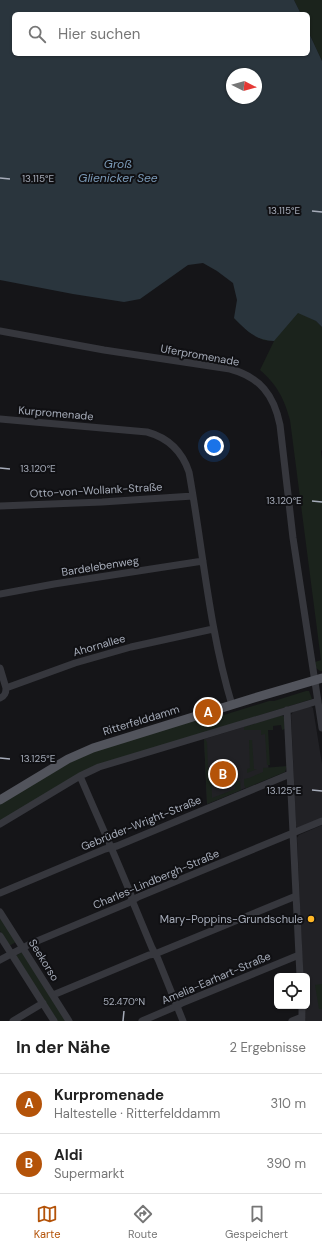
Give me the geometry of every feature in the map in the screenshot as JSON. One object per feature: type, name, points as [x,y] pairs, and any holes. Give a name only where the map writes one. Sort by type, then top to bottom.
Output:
[{"type":"main road","name":"Ritterfelddamm","points":[[0,800],[81,752],[106,743],[318,679]]},
{"type":"street","name":"Uferpromenade","points":[[0,331],[104,350],[230,369],[243,373],[252,378],[263,388],[276,409],[280,425],[294,538],[318,679],[318,701],[322,728]]},
{"type":"street","name":"Kurpromenade","points":[[0,419],[136,430],[155,434],[174,445],[190,472],[213,629],[225,683],[232,705]]},
{"type":"street","name":"Otto-von-Wollank-Straße","points":[[0,506],[102,502],[194,496]]},
{"type":"street","name":"Bardelebenweg","points":[[0,594],[54,584],[203,561]]},
{"type":"street","name":"Ahornallee","points":[[6,688],[75,663],[131,647],[213,629]]},
{"type":"street","points":[[0,668],[6,688],[6,693],[0,698]]},
{"type":"street","points":[[0,824],[80,776],[99,767],[318,701]]},
{"type":"street","points":[[287,710],[300,973]]},
{"type":"street","name":"Gebrüder-Wright-Straße","points":[[0,893],[290,774]]},
{"type":"street","points":[[80,776],[132,895],[132,900],[183,1021]]},
{"type":"street","name":"Charles-Lindbergh-Straße","points":[[0,960],[11,953],[128,904],[132,900],[322,821]]},
{"type":"street","points":[[53,995],[148,955],[155,954],[296,896]]},
{"type":"street","name":"Seekorso","points":[[0,912],[69,1021]]},
{"type":"street","points":[[0,936],[54,1021]]},
{"type":"street","name":"Amelia-Earhart-Straße","points":[[142,1021],[299,955]]},
{"type":"street","points":[[14,1021],[43,1003]]},
{"type":"street","points":[[292,1021],[302,1019]]},
{"type":"shaded area","points":[[294,0],[322,0],[322,61],[310,35],[310,12],[300,12]]},
{"type":"shaded area","points":[[280,303],[316,321],[322,327],[322,671],[316,668],[315,662],[321,660],[290,420],[279,392],[260,370],[274,341],[263,340],[249,332],[234,318]]},
{"type":"shaded area","points":[[309,691],[312,699],[93,767],[0,822],[0,803],[85,754],[205,716],[208,720]]},
{"type":"shaded area","points":[[310,706],[313,708],[322,764],[322,818],[298,828],[296,826],[291,715],[293,712]]},
{"type":"shaded area","points":[[282,715],[284,717],[285,729],[282,730],[281,725],[273,726],[273,730],[268,730],[270,765],[267,765],[265,734],[261,735],[261,730],[244,730],[244,727]]},
{"type":"shaded area","points":[[266,720],[269,778],[207,804],[204,739]]},
{"type":"shaded area","points":[[204,739],[207,742],[208,768],[211,768],[212,798],[235,789],[235,781],[240,781],[241,790],[207,804]]},
{"type":"shaded area","points":[[249,740],[252,740],[254,769],[257,769],[247,773],[247,769],[250,768]]},
{"type":"shaded area","points":[[287,766],[285,772],[246,788],[244,785],[244,779],[263,772],[263,768]]},
{"type":"shaded area","name":"Mary-Poppins-Grundschule","points":[[322,825],[322,1021],[306,1021],[305,1009],[310,1009],[310,973],[303,973],[297,838],[299,835]]},
{"type":"shaded area","points":[[0,916],[16,942],[9,946],[0,931]]},
{"type":"shaded area","points":[[22,952],[67,1021],[57,1021],[16,957]]},
{"type":"shaded area","points":[[322,984],[322,1009],[319,1009],[315,985]]},
{"type":"water","name":"Groß Glienicker See","points":[[0,0],[294,0],[300,12],[12,12],[12,56],[310,56],[310,35],[322,61],[322,327],[316,321],[298,313],[274,341],[256,337],[247,331],[234,318],[237,300],[233,283],[203,263],[188,265],[140,299],[124,302],[0,280]]},
{"type":"place","name":"Kurpromenade","points":[[208,712]]},
{"type":"place","name":"Aldi","points":[[223,774]]},
{"type":"place","name":"Mary-Poppins-Grundschule","points":[[311,919]]}]
